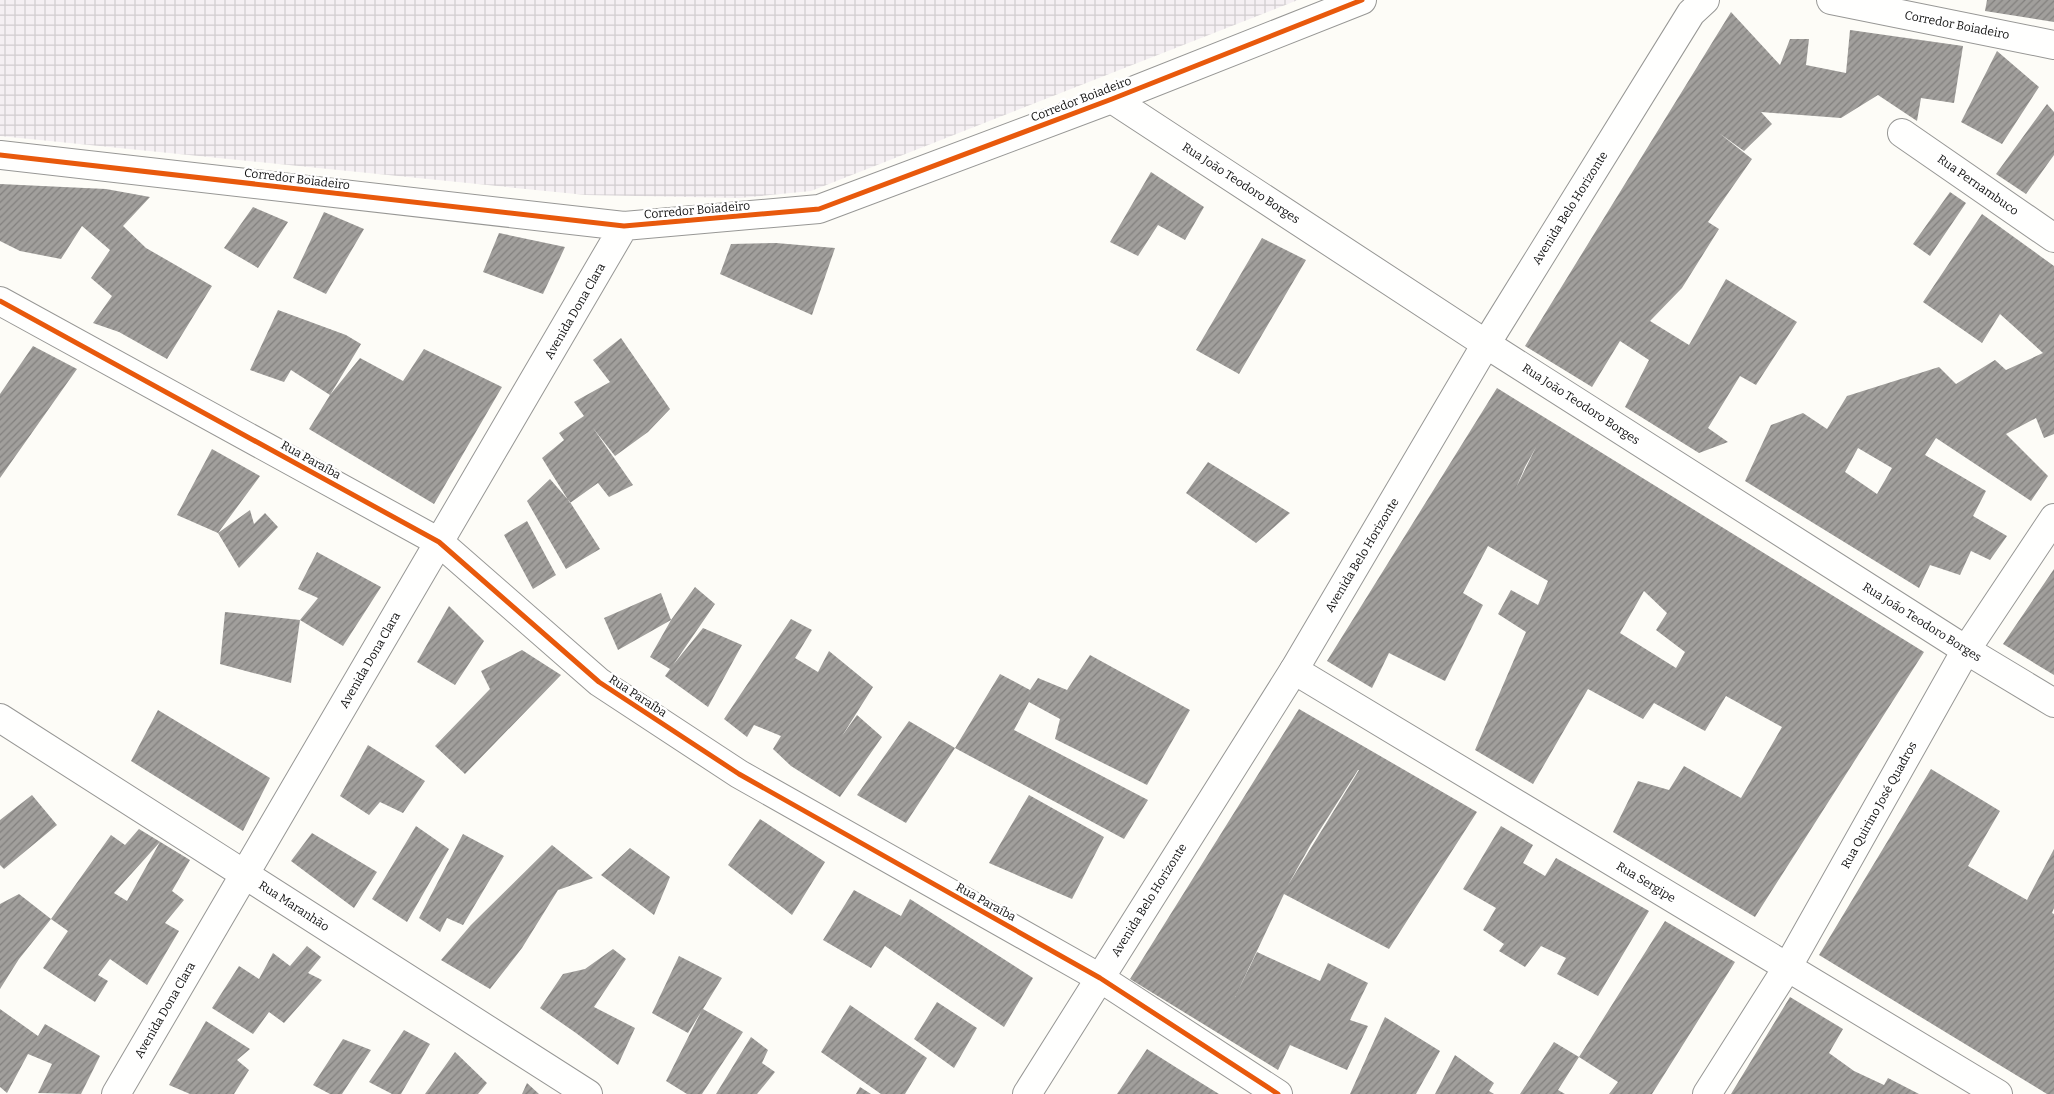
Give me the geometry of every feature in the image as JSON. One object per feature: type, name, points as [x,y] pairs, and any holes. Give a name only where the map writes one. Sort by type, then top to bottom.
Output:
[{"type":"street","name":"Corredor Boiadeiro","points":[[0,155],[624,226],[819,209],[1112,99],[1362,0]]},
{"type":"street","name":"Corredor Boiadeiro","points":[[1831,0],[2054,45]]},
{"type":"street","name":"Avenida Belo Horizonte","points":[[1027,1094],[1294,670],[1486,344],[1696,4]]},
{"type":"street","name":"Rua João Teodoro Borges","points":[[1112,99],[1486,344],[1966,650],[2054,703]]},
{"type":"street","name":"Rua Pernambuco","points":[[1902,133],[2054,238]]},
{"type":"street","name":"Avenida Dona Clara","points":[[116,1094],[624,226]]},
{"type":"street","name":"Rua Paraíba","points":[[0,301],[439,542],[599,682],[739,774],[1100,978],[1278,1094]]},
{"type":"street","name":"Rua Quirino José Quadros","points":[[1707,1094],[1787,968],[1966,650],[2054,518]]},
{"type":"street","name":"Rua Sergipe","points":[[1294,670],[1998,1094]]},
{"type":"street","name":"Rua Maranhão","points":[[0,718],[588,1094]]},
{"type":"shaded area","points":[[0,0],[1298,0],[811,191],[740,198],[586,195],[0,136]]},
{"type":"building","points":[[1987,0],[2054,0],[2054,22],[1985,11]]},
{"type":"building","points":[[1731,12],[1780,65],[1790,39],[1809,39],[1806,65],[1846,73],[1850,30],[1963,46],[1954,103],[1921,98],[1917,121],[1878,95],[1841,118],[1761,112],[1772,124],[1744,151],[1719,133],[1752,159],[1708,222],[1719,229],[1682,288],[1650,321],[1689,345],[1726,279],[1797,322],[1756,385],[1740,376],[1708,428],[1728,442],[1699,453],[1625,407],[1649,360],[1620,341],[1592,387],[1525,346]]},
{"type":"building","points":[[1997,51],[2039,87],[2002,144],[1961,122]]},
{"type":"building","points":[[2047,104],[2054,112],[2054,155],[2026,194],[1996,174]]},
{"type":"building","points":[[1151,172],[1204,207],[1185,240],[1158,225],[1138,256],[1110,242]]},
{"type":"building","points":[[0,184],[106,189],[150,197],[123,226],[146,248],[212,286],[167,359],[119,332],[93,323],[112,296],[91,278],[110,250],[82,226],[61,259],[20,251],[0,241]]},
{"type":"building","points":[[1950,192],[1966,203],[1930,256],[1913,244]]},
{"type":"building","points":[[253,207],[288,222],[258,268],[224,248]]},
{"type":"building","points":[[324,212],[364,229],[326,294],[293,278]]},
{"type":"building","points":[[1982,214],[2054,266],[2054,434],[2044,438],[2036,418],[2006,434],[2048,476],[2031,501],[1936,438],[1925,455],[1986,491],[1973,516],[2007,536],[1990,560],[1971,551],[1960,575],[1930,565],[1919,588],[1745,481],[1771,425],[1803,413],[1827,429],[1847,396],[1939,367],[1956,384],[1995,360],[2006,370],[2043,353],[2000,314],[1982,343],[1923,302]],"holes":[[[1858,448],[1892,468],[1877,494],[1845,472]]]},
{"type":"building","points":[[499,233],[565,247],[543,294],[483,272]]},
{"type":"building","points":[[1262,238],[1306,260],[1239,374],[1196,350]]},
{"type":"building","points":[[776,243],[835,248],[812,315],[720,274],[731,244]]},
{"type":"building","points":[[278,310],[346,335],[361,344],[330,395],[291,370],[284,382],[250,370]]},
{"type":"building","points":[[621,338],[670,409],[648,432],[615,456],[593,428],[633,485],[609,497],[598,483],[570,503],[542,458],[564,440],[559,433],[584,416],[574,402],[610,382],[593,360]]},
{"type":"building","points":[[33,346],[77,369],[0,478],[0,394]]},
{"type":"building","points":[[424,349],[502,387],[434,504],[309,429],[330,395],[360,358],[403,381]]},
{"type":"building","points":[[1497,388],[1924,652],[1755,917],[1613,832],[1638,781],[1669,790],[1684,766],[1741,798],[1782,727],[1726,696],[1705,731],[1654,703],[1643,719],[1588,689],[1533,784],[1475,750],[1526,632],[1498,614],[1511,590],[1538,605],[1548,581],[1488,546],[1463,593],[1483,605],[1445,681],[1389,653],[1372,688],[1327,661]],"holes":[[[1536,447],[1516,488],[1525,467]],[[1644,591],[1667,613],[1656,630],[1685,652],[1676,668],[1620,633]]]},
{"type":"building","points":[[212,449],[260,476],[218,533],[177,515]]},
{"type":"building","points":[[1208,462],[1290,513],[1256,543],[1186,493]]},
{"type":"building","points":[[550,479],[570,502],[600,549],[566,569],[527,501]]},
{"type":"building","points":[[250,510],[254,524],[265,513],[278,527],[239,568],[218,533]]},
{"type":"building","points":[[527,521],[556,575],[533,589],[504,535]]},
{"type":"building","points":[[317,552],[381,587],[343,646],[300,620],[318,598],[298,589]]},
{"type":"building","points":[[2054,569],[2054,675],[2003,644]]},
{"type":"building","points":[[695,587],[715,604],[673,665],[703,628],[742,645],[708,707],[665,676],[670,669],[650,657],[671,620]]},
{"type":"building","points":[[661,593],[671,620],[618,650],[604,618]]},
{"type":"building","points":[[449,606],[484,641],[455,685],[417,662]]},
{"type":"building","points":[[225,612],[300,620],[291,683],[220,664]]},
{"type":"building","points":[[791,619],[812,630],[795,658],[818,672],[829,651],[873,687],[842,736],[857,715],[882,737],[840,797],[791,766],[773,749],[781,736],[754,725],[747,737],[724,719]]},
{"type":"building","points":[[522,650],[561,675],[465,774],[435,746],[490,689],[481,671]]},
{"type":"building","points":[[1090,655],[1190,710],[1147,785],[1055,739],[1060,719],[1029,702],[1014,730],[1148,800],[1124,839],[955,748],[1000,674],[1030,690],[1038,678],[1067,690]]},
{"type":"building","points":[[1299,709],[1477,812],[1389,949],[1284,894],[1235,997],[1257,952],[1320,981],[1328,963],[1368,983],[1350,1020],[1368,1026],[1347,1070],[1290,1045],[1278,1070],[1130,979]],"holes":[[[1359,770],[1288,885],[1311,844]]]},
{"type":"building","points":[[158,710],[270,778],[243,831],[131,761]]},
{"type":"building","points":[[909,721],[955,748],[906,823],[857,795]]},
{"type":"building","points":[[368,745],[425,781],[403,813],[380,802],[369,815],[340,796]]},
{"type":"building","points":[[1931,769],[2000,811],[1968,866],[2027,900],[2054,849],[2054,908],[2052,913],[2054,914],[2054,1094],[2047,1094],[1819,955]]},
{"type":"building","points":[[32,795],[57,825],[4,869],[0,865],[0,820]]},
{"type":"building","points":[[1029,795],[1104,837],[1072,899],[989,863]]},
{"type":"building","points":[[760,819],[825,862],[792,915],[728,865]]},
{"type":"building","points":[[416,826],[449,849],[407,922],[372,899]]},
{"type":"building","points":[[1501,826],[1533,845],[1523,863],[1545,876],[1556,858],[1649,911],[1598,996],[1557,974],[1566,958],[1541,946],[1525,967],[1499,951],[1504,944],[1483,930],[1496,908],[1463,889]]},
{"type":"building","points":[[139,829],[190,860],[172,891],[184,900],[165,923],[179,931],[147,985],[110,959],[98,975],[108,981],[95,1002],[43,968],[68,931],[51,919],[111,835],[125,845]],"holes":[[[160,842],[127,901],[114,893]]]},
{"type":"building","points":[[312,833],[377,872],[354,908],[291,861]]},
{"type":"building","points":[[463,834],[504,856],[463,925],[447,918],[440,932],[419,918]]},
{"type":"building","points":[[552,845],[593,878],[558,890],[522,948],[490,989],[441,960],[471,925]]},
{"type":"building","points":[[630,848],[670,877],[654,915],[601,875]]},
{"type":"building","points":[[854,890],[901,916],[910,899],[1033,978],[1004,1027],[885,946],[871,968],[823,940]]},
{"type":"building","points":[[19,894],[51,919],[19,959],[0,989],[0,904]]},
{"type":"building","points":[[1665,921],[1735,962],[1652,1094],[1609,1094],[1618,1082],[1579,1057]]},
{"type":"building","points":[[307,946],[321,957],[308,973],[322,980],[284,1023],[269,1012],[253,1034],[212,1008],[239,966],[259,979],[273,953],[290,966]]},
{"type":"building","points":[[613,949],[626,959],[594,1007],[635,1028],[618,1065],[540,1008],[563,974],[585,969]]},
{"type":"building","points":[[679,956],[722,978],[703,1009],[743,1032],[702,1094],[687,1094],[666,1081],[701,1012],[688,1033],[652,1013]]},
{"type":"building","points":[[1790,997],[1843,1029],[1829,1053],[1854,1071],[1884,1085],[1888,1078],[1919,1094],[1731,1094]]},
{"type":"building","points":[[937,1002],[977,1028],[954,1068],[914,1039]]},
{"type":"building","points":[[850,1005],[927,1058],[905,1094],[881,1094],[821,1052]]},
{"type":"building","points":[[0,1009],[38,1036],[45,1024],[100,1056],[81,1094],[38,1093],[52,1064],[28,1054],[7,1093],[0,1087]]},
{"type":"building","points":[[1385,1017],[1440,1051],[1416,1094],[1350,1094]]},
{"type":"building","points":[[206,1021],[250,1049],[237,1060],[249,1070],[234,1094],[190,1094],[169,1085]]},
{"type":"building","points":[[404,1030],[430,1044],[401,1094],[392,1094],[369,1082]]},
{"type":"building","points":[[751,1037],[768,1050],[762,1063],[775,1072],[757,1094],[716,1094]]},
{"type":"building","points":[[343,1039],[371,1050],[342,1094],[330,1094],[313,1085]]},
{"type":"building","points":[[1554,1042],[1579,1057],[1558,1090],[1565,1094],[1520,1094]]},
{"type":"building","points":[[1147,1049],[1177,1068],[1219,1094],[1117,1094]]},
{"type":"building","points":[[455,1052],[487,1083],[478,1094],[425,1094]]},
{"type":"building","points":[[1455,1055],[1494,1083],[1489,1091],[1494,1094],[1435,1094]]},
{"type":"building","points":[[527,1083],[539,1094],[522,1094]]},
{"type":"building","points":[[860,1087],[871,1094],[856,1094]]},
{"type":"cycle path","points":[[0,155],[624,226],[819,209],[1112,99],[1362,0]]},
{"type":"cycle path","points":[[0,301],[439,542],[599,682],[739,774],[1100,978],[1278,1094]]}]
